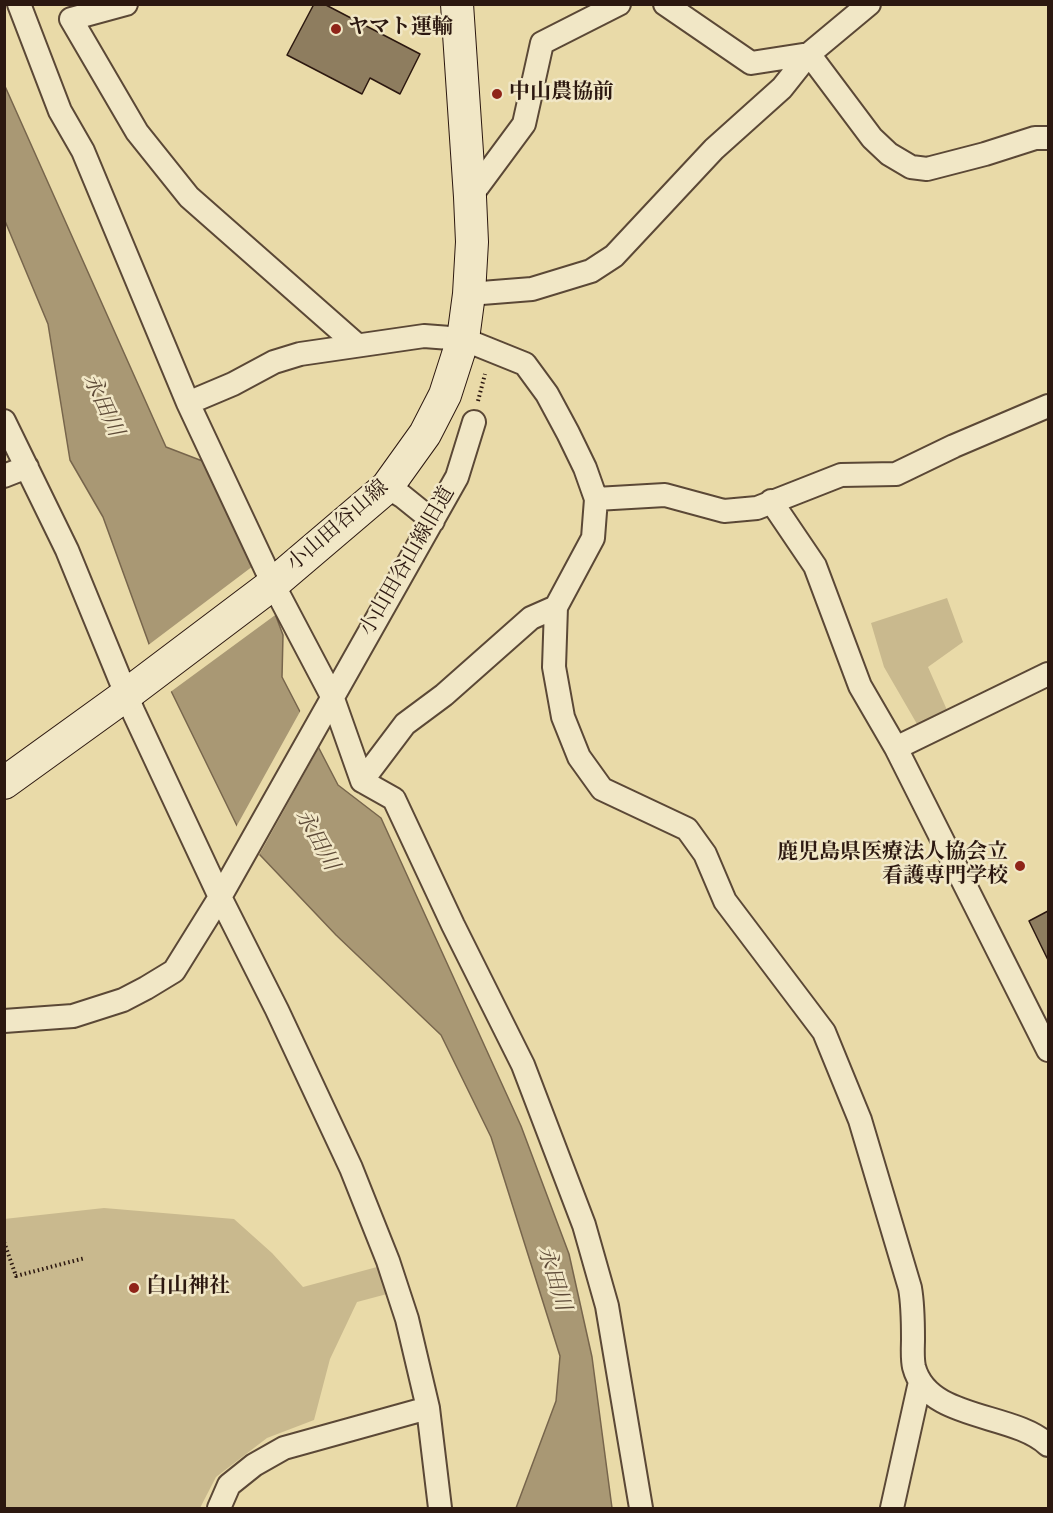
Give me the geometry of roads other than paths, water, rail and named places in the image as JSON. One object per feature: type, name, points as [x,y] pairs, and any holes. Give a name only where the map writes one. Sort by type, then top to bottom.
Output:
[{"type":"main road","name":"小山田谷山線","points":[[4,783],[126,696],[273,584],[387,487],[425,434],[445,395],[463,339],[469,294],[470,197],[457,4]]},
{"type":"street","points":[[19,4],[60,111],[83,151],[188,403],[273,584],[332,696],[362,781],[394,800],[523,1065],[584,1224],[607,1306],[641,1509]]},
{"type":"street","points":[[126,4],[71,19],[137,132],[189,197],[357,345]]},
{"type":"street","points":[[470,197],[524,124],[542,43],[619,4]]},
{"type":"street","points":[[665,4],[751,63],[809,54]]},
{"type":"street","points":[[469,294],[532,289],[591,271],[614,256],[714,149],[782,88],[809,54],[869,4]]},
{"type":"street","points":[[809,54],[872,138],[889,153],[911,167],[927,169],[1035,138],[1048,138]]},
{"type":"street","points":[[188,403],[233,384],[273,362],[300,354],[424,336],[463,339],[525,364],[547,394],[568,433],[585,468],[596,499],[593,538],[556,607],[554,667],[563,717],[579,757],[602,789],[687,829],[705,854],[725,901],[824,1032],[860,1120],[910,1288],[913,1309],[913,1365],[920,1382],[932,1395],[950,1406],[1027,1431],[1041,1437],[1048,1444]]},
{"type":"street","points":[[596,499],[665,495],[724,511],[757,508],[841,475],[896,474],[954,446],[1048,406]]},
{"type":"street","points":[[4,421],[67,550],[126,696],[355,1178],[388,1260],[407,1319],[428,1408],[440,1509]]},
{"type":"street","name":"小山田谷山線旧道","points":[[220,897],[457,477],[474,422]]},
{"type":"street","points":[[4,476],[27,467]]},
{"type":"street","points":[[387,487],[432,520]]},
{"type":"street","points":[[771,501],[815,566],[860,686],[896,748],[1048,1050]]},
{"type":"street","points":[[362,781],[405,724],[444,695],[531,618],[556,607]]},
{"type":"street","points":[[896,748],[1048,674]]},
{"type":"street","points":[[4,1021],[73,1016],[123,1000],[146,988],[174,971],[220,897]]},
{"type":"street","points":[[892,1509],[920,1382]]},
{"type":"street","points":[[219,1509],[229,1485],[254,1465],[285,1448],[428,1408]]},
{"type":"water","name":"永田川","points":[[4,84],[166,447],[205,462],[259,571],[283,635],[282,677],[338,785],[381,818],[521,1126],[569,1254],[592,1357],[612,1508],[516,1508],[556,1401],[560,1356],[491,1137],[441,1035],[336,935],[242,836],[152,652],[103,517],[70,460],[48,324],[5,221]]},
{"type":"place","name":"ヤマト運輸","points":[[336,29]]},
{"type":"place","name":"中山農協前","points":[[497,94]]},
{"type":"place","name":"鹿児島県医療法人協会立 看護専門学校","points":[[1020,866]]},
{"type":"place","name":"白山神社","points":[[134,1288]]}]
